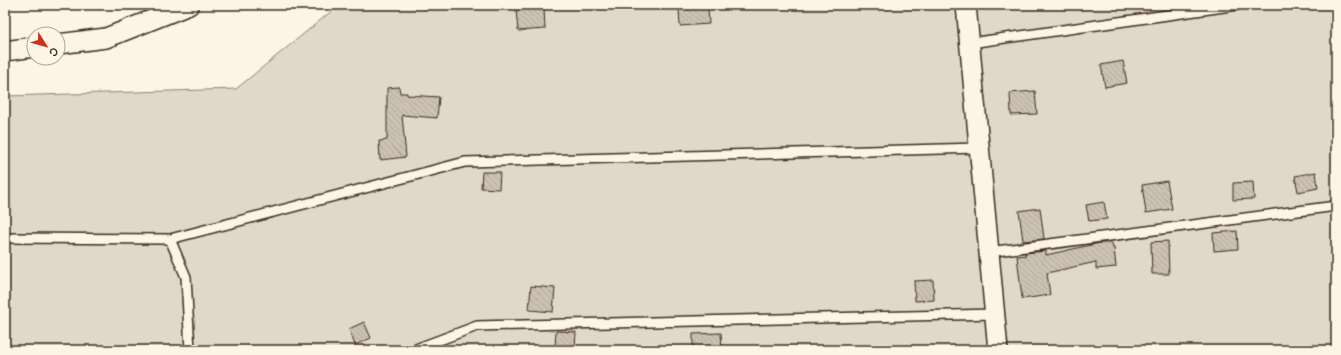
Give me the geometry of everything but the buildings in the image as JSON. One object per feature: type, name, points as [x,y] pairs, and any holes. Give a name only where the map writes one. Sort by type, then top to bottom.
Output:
[{"type":"street","points":[[66,43],[106,38],[189,5]]},
{"type":"street","points":[[966,5],[998,350]]},
{"type":"street","points":[[5,51],[26,48]]},
{"type":"lane","points":[[970,43],[1238,5]]},
{"type":"lane","points":[[5,238],[170,239],[465,162],[979,148]]},
{"type":"lane","points":[[989,252],[1336,206]]},
{"type":"lane","points":[[170,239],[186,277],[190,350]]},
{"type":"lane","points":[[413,350],[477,326],[995,314]]},
{"type":"shaded area","points":[[339,5],[1336,5],[1336,350],[5,350],[5,96],[236,89]]}]
